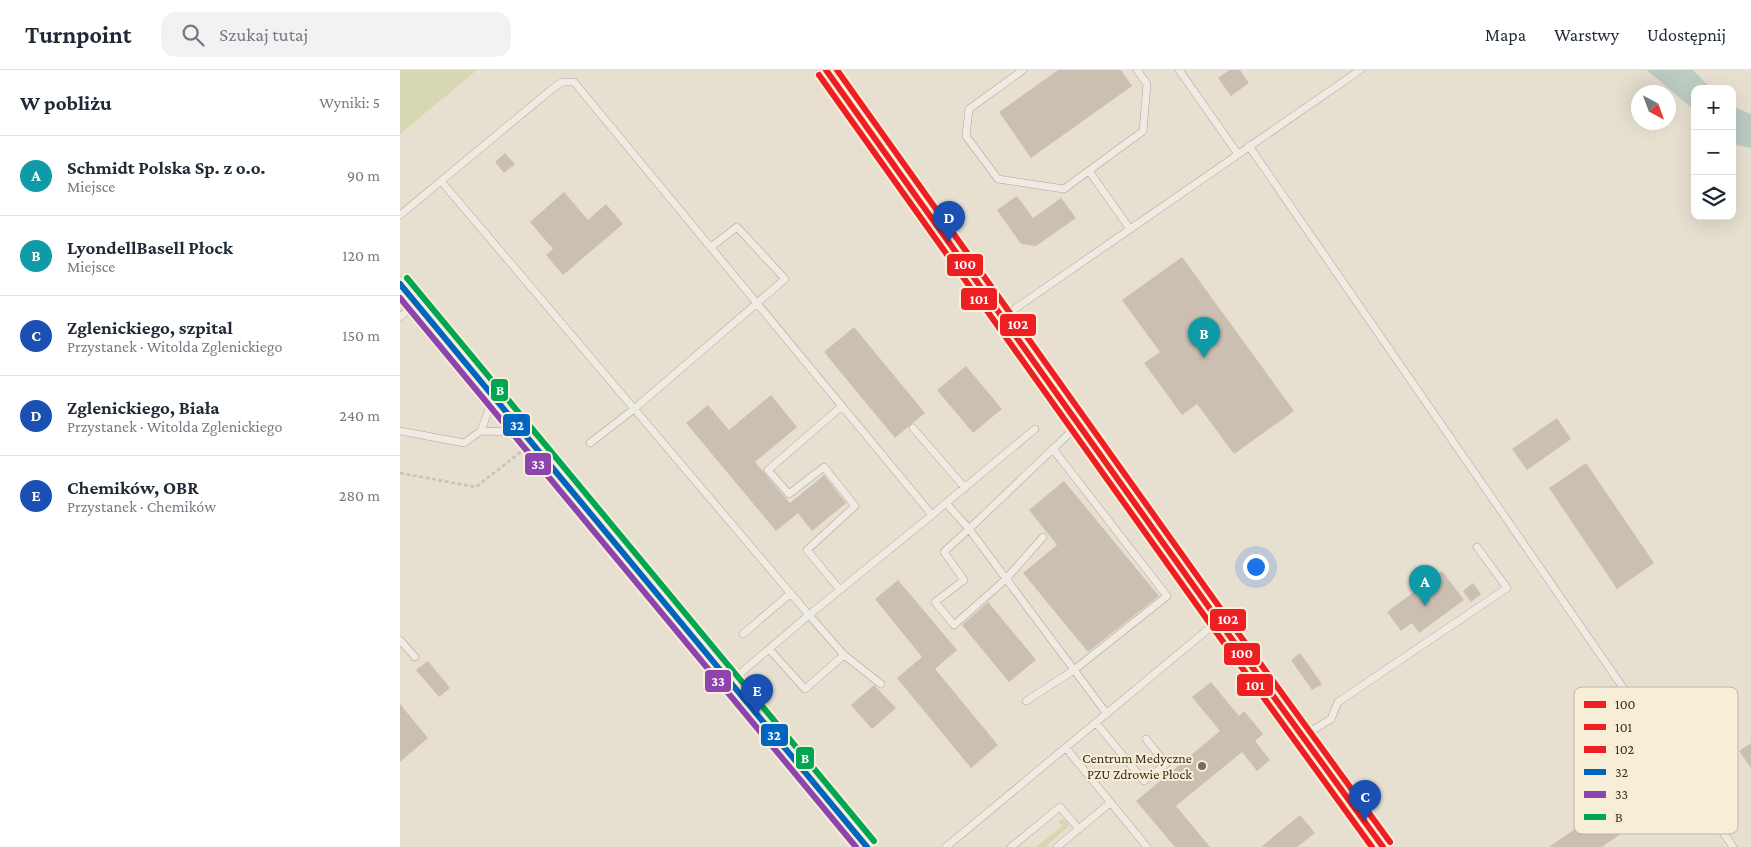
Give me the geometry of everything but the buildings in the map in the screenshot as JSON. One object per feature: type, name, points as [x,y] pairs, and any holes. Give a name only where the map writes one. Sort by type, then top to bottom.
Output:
[{"type":"street","points":[[826,70],[1218,620],[1384,847]]},
{"type":"street","points":[[400,284],[867,847]]},
{"type":"lane","points":[[1023,70],[969,109],[966,136],[998,179],[1064,189],[1143,130],[1147,84],[1137,70]]},
{"type":"lane","points":[[1179,70],[1238,154]]},
{"type":"lane","points":[[1003,317],[1360,70]]},
{"type":"lane","points":[[400,215],[557,85],[563,82],[574,82],[932,515]]},
{"type":"lane","points":[[1249,146],[1623,687]]},
{"type":"lane","points":[[1089,171],[1130,228]]},
{"type":"lane","points":[[441,181],[809,615],[844,655],[881,684]]},
{"type":"lane","points":[[590,443],[634,409],[785,279],[737,227],[711,247]]},
{"type":"lane","points":[[400,318],[416,304]]},
{"type":"lane","points":[[400,431],[464,443],[481,431],[494,397]]},
{"type":"lane","points":[[840,590],[807,550],[856,506],[824,467],[789,494],[768,470],[842,406]]},
{"type":"lane","points":[[1043,537],[1006,579],[954,624],[935,602],[964,580],[944,552],[1079,424]]},
{"type":"lane","points":[[913,428],[965,488]]},
{"type":"lane","points":[[730,682],[1035,429]]},
{"type":"lane","points":[[481,431],[522,432]]},
{"type":"lane","points":[[1026,701],[1074,670],[1167,596],[1053,449]]},
{"type":"lane","points":[[946,504],[970,529],[1107,714]]},
{"type":"lane","points":[[1303,737],[1331,719],[1338,702],[1507,588],[1477,547]]},
{"type":"lane","points":[[743,634],[790,593]]},
{"type":"lane","points":[[946,847],[1218,620]]},
{"type":"lane","points":[[400,640],[416,657]]},
{"type":"lane","points":[[769,649],[805,689],[844,655]]},
{"type":"lane","points":[[1096,723],[1144,781],[1166,764],[1146,739]]},
{"type":"lane","points":[[1066,748],[1147,847]]},
{"type":"lane","points":[[1056,847],[1110,803]]},
{"type":"lane","points":[[1011,847],[1060,807],[1079,828]]},
{"type":"lane","points":[[1724,834],[1733,847]]},
{"type":"path","points":[[400,473],[476,487],[526,448]]},
{"type":"green space","points":[[400,70],[477,70],[400,134]]},
{"type":"green space","points":[[1063,819],[1067,822],[1068,827],[1045,847],[1036,847],[1062,826],[1058,821]]},
{"type":"shaded area","points":[[1647,70],[1693,70],[1708,85],[1691,85],[1691,108],[1676,95],[1676,85],[1665,85]]},
{"type":"shaded area","points":[[1736,108],[1751,114],[1751,148],[1737,145]]},
{"type":"transit line","name":"100","points":[[826,70],[1218,620],[1383,847]]},
{"type":"transit line","name":"102","points":[[837,70],[1225,615],[1390,842]]},
{"type":"transit line","name":"101","points":[[819,75],[1211,625],[1372,847]]},
{"type":"transit line","name":"B","points":[[407,278],[874,841]]},
{"type":"transit line","name":"32","points":[[400,284],[867,847]]},
{"type":"transit line","name":"33","points":[[400,298],[856,847]]},
{"type":"place","name":"Zglenickiego, Biała","points":[[949,242]]},
{"type":"place","name":"LyondellBasell Płock","points":[[1204,358]]},
{"type":"place","name":"Schmidt Polska Sp. z o.o.","points":[[1425,606]]},
{"type":"place","name":"Chemików, OBR","points":[[757,715]]},
{"type":"place","name":"Centrum Medyczne PZU Zdrowie Płock","points":[[1202,766]]},
{"type":"place","name":"Zglenickiego, szpital","points":[[1365,821]]}]
